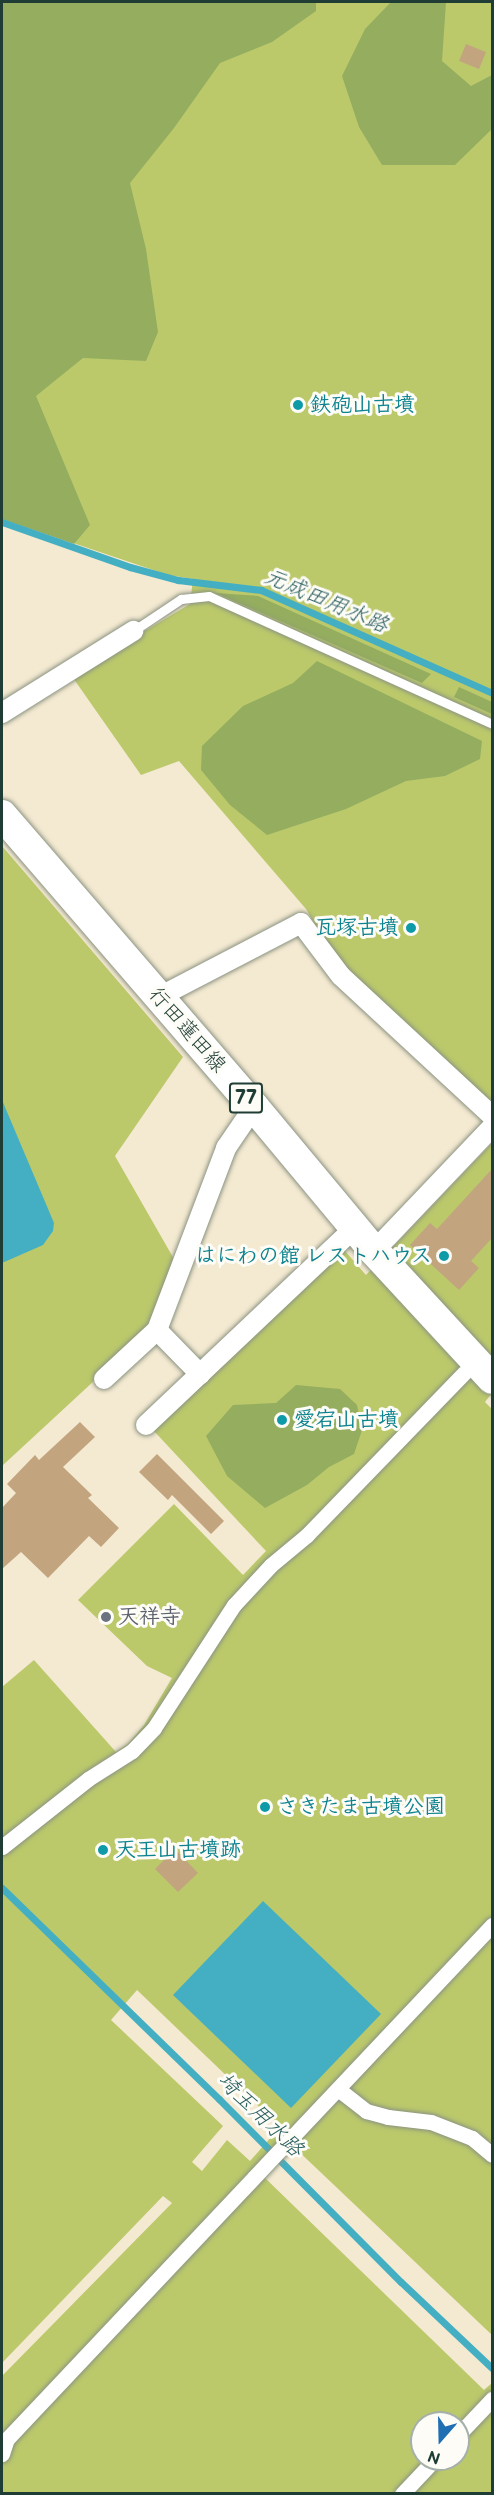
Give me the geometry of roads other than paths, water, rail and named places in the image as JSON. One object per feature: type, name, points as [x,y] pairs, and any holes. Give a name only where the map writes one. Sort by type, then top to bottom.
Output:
[{"type":"main road","name":"行田蓮田線","points":[[2,815],[254,1107],[354,1228],[481,1368]]},
{"type":"street","points":[[2,713],[133,631]]},
{"type":"street","points":[[159,997],[301,923],[341,976],[492,1116]]},
{"type":"street","points":[[105,1379],[157,1330],[226,1148],[254,1107]]},
{"type":"street","points":[[374,1251],[492,1127]]},
{"type":"street","points":[[146,1425],[354,1228]]},
{"type":"street","points":[[157,1330],[200,1374]]},
{"type":"street","points":[[2,1847],[88,1779],[132,1751],[154,1728],[234,1605],[271,1565],[307,1535],[481,1368]]},
{"type":"street","points":[[2,2454],[6,2439],[492,1925]]},
{"type":"street","points":[[338,2089],[366,2111],[388,2117],[431,2122],[472,2138],[492,2155]]},
{"type":"street","points":[[470,2422],[492,2399]]},
{"type":"street","points":[[402,2493],[423,2471]]},
{"type":"lane","points":[[133,631],[181,599],[209,596],[492,724]]},
{"type":"water","points":[[2,1100],[54,1223],[53,1231],[43,1245],[2,1263]]},
{"type":"water","points":[[263,1901],[381,2014],[291,2108],[173,1995]]},
{"type":"waterway","name":"元成田用水路","points":[[2,522],[130,567],[178,580],[261,590],[492,693]]},
{"type":"waterway","name":"埼玉用水路","points":[[2,1888],[219,2099],[401,2282],[492,2368]]},
{"type":"place","name":"鉄砲山古墳","points":[[298,405]]},
{"type":"place","name":"瓦塚古墳","points":[[411,928]]},
{"type":"place","name":"はにわの館 レストハウス","points":[[444,1256]]},
{"type":"place","name":"愛宕山古墳","points":[[282,1420]]},
{"type":"place","name":"天祥寺","points":[[106,1617]]},
{"type":"place","name":"さきたま古墳公園","points":[[265,1807]]},
{"type":"place","name":"天王山古墳跡","points":[[103,1850]]}]
